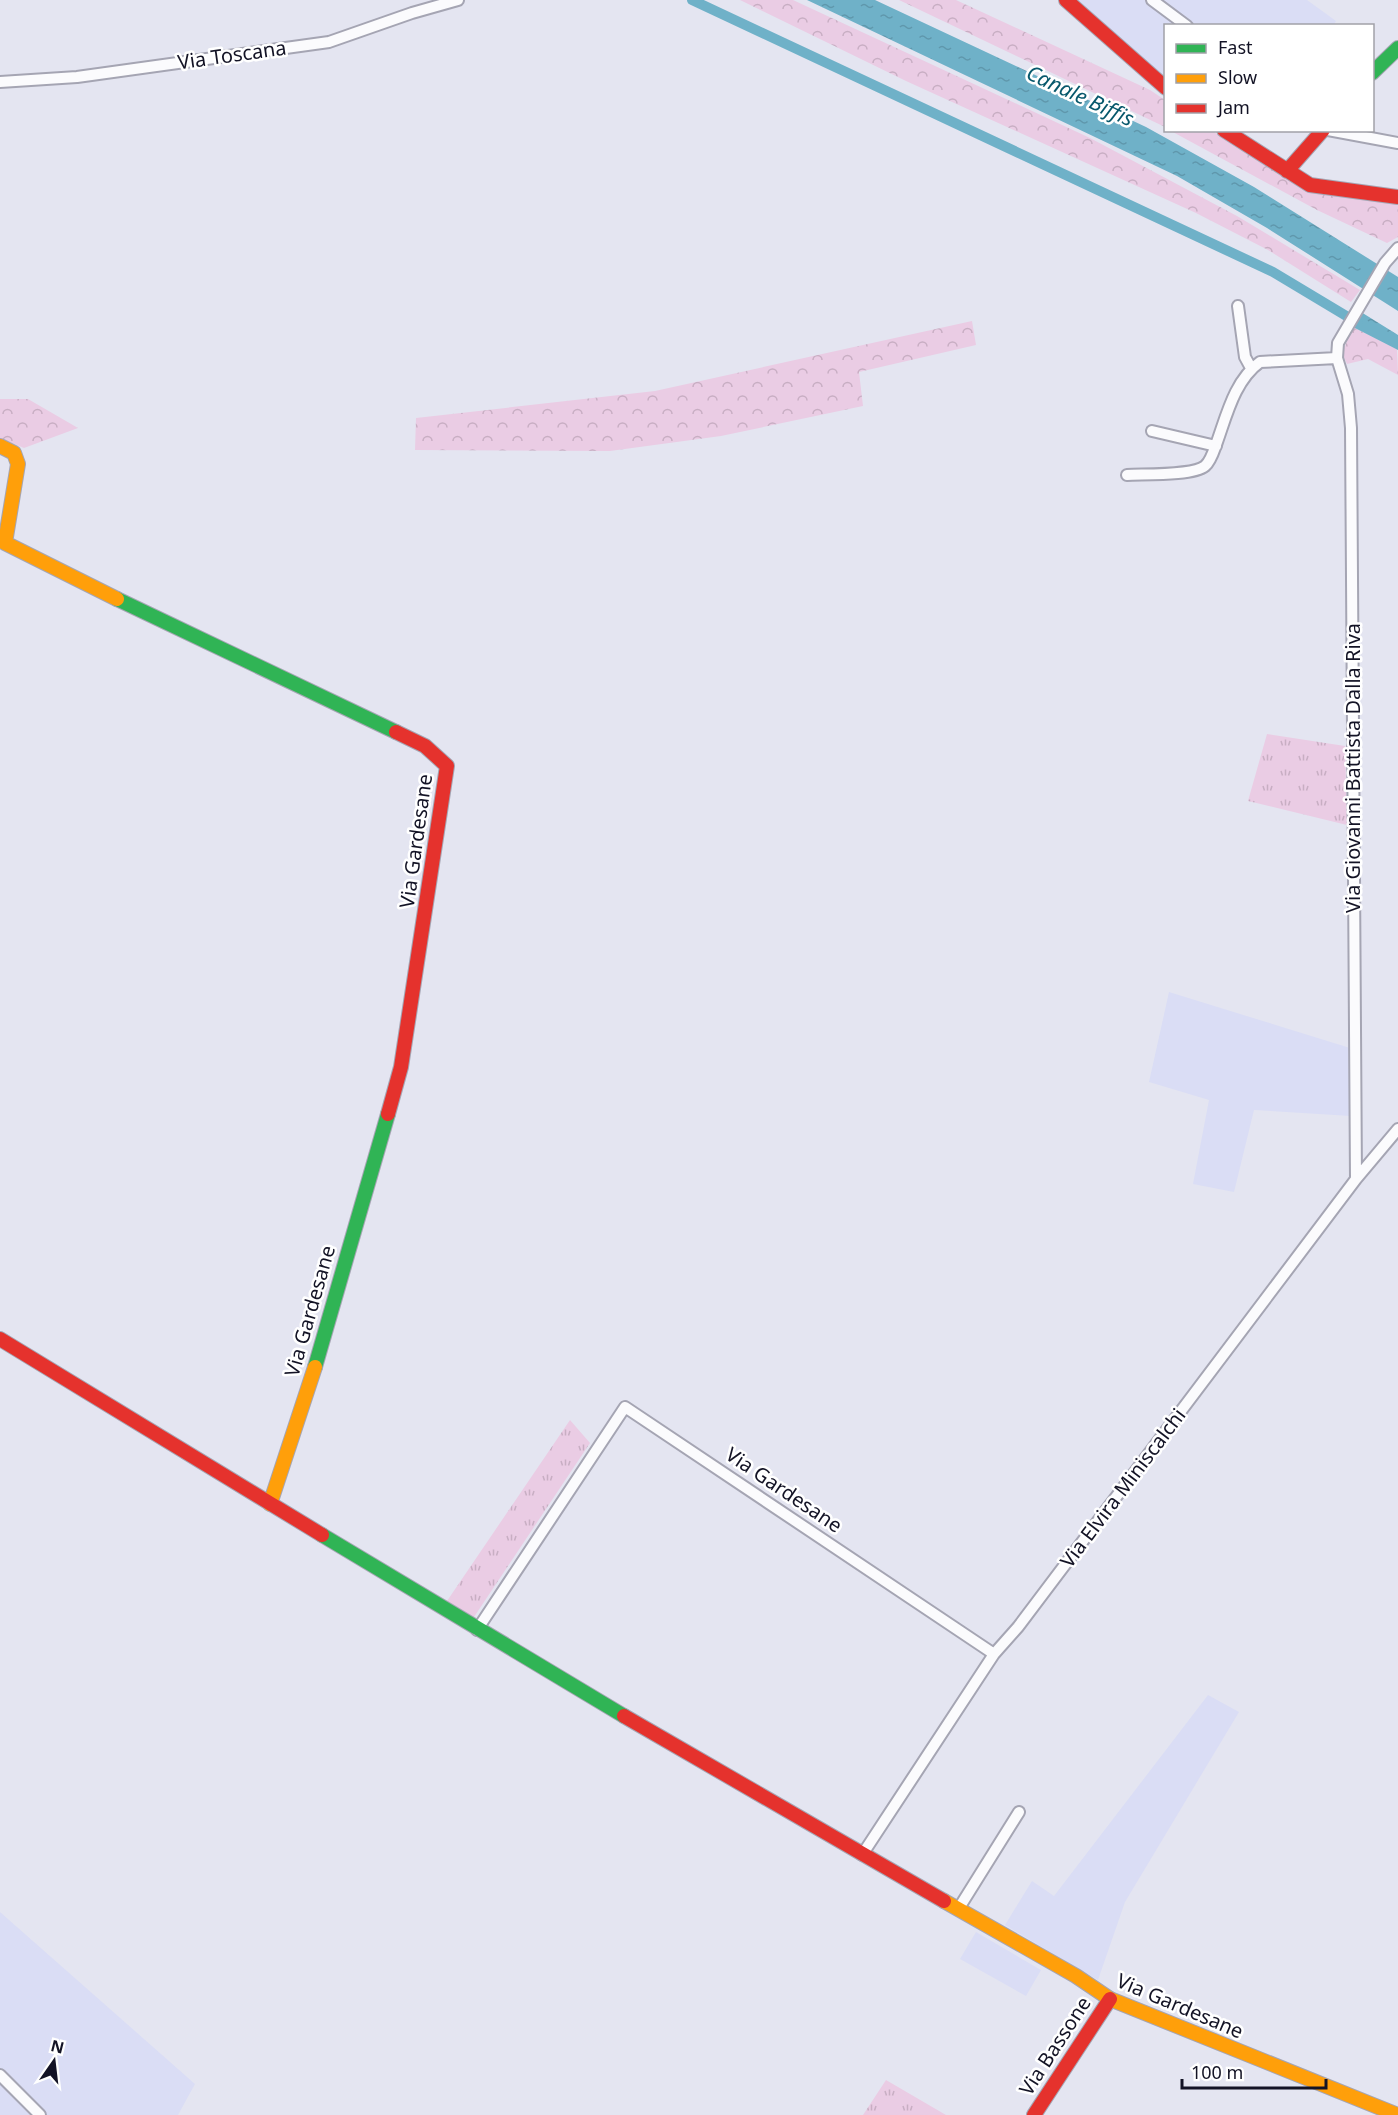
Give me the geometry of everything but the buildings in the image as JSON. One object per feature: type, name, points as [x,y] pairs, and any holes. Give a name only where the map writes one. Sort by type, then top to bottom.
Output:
[{"type":"street","name":"Via Toscana","points":[[0,82],[77,77],[329,42],[412,13],[458,0]]},
{"type":"street","points":[[1066,0],[1164,86]]},
{"type":"street","points":[[1152,0],[1184,24]]},
{"type":"street","points":[[1374,71],[1398,48]]},
{"type":"street","points":[[1227,132],[1310,185],[1398,197]]},
{"type":"street","points":[[1287,171],[1321,132]]},
{"type":"street","points":[[1339,132],[1398,143]]},
{"type":"street","points":[[1127,475],[1193,471],[1204,467],[1215,446],[1233,397],[1251,368],[1260,362],[1337,358],[1338,343],[1385,263],[1398,248]]},
{"type":"street","points":[[1238,306],[1245,357],[1251,368]]},
{"type":"street","name":"Via Giovanni Battista Dalla Riva","points":[[1337,358],[1348,394],[1351,428],[1356,1179]]},
{"type":"street","points":[[1152,431],[1215,446]]},
{"type":"street","name":"Via Gardesane","points":[[0,446],[14,453],[18,464],[6,534],[6,543],[9,547],[425,746],[439,756],[447,766],[409,1034],[310,1383],[270,1504]]},
{"type":"street","name":"Via Elvira Miniscalchi","points":[[862,1855],[994,1654],[1024,1619],[1356,1179],[1398,1129]]},
{"type":"street","name":"Via Gardesane","points":[[0,1339],[477,1630],[862,1855],[959,1908],[1110,1999],[1398,2115]]},
{"type":"street","name":"Via Gardesane","points":[[477,1630],[625,1407],[994,1654]]},
{"type":"street","points":[[959,1908],[1019,1812]]},
{"type":"street","name":"Via Bassone","points":[[1034,2115],[1110,1999]]},
{"type":"street","points":[[0,2075],[40,2115]]},
{"type":"shaded area","points":[[1074,0],[1307,0],[1336,21],[1334,24],[1164,24],[1164,78]]},
{"type":"shaded area","points":[[1169,992],[1350,1048],[1351,1116],[1254,1110],[1234,1192],[1193,1184],[1209,1100],[1149,1082]]},
{"type":"shaded area","points":[[1208,1695],[1239,1712],[1125,1902],[1098,1980],[1005,1925],[1032,1881],[1054,1896]]},
{"type":"shaded area","points":[[0,1912],[195,2084],[178,2115],[0,2115]]},
{"type":"shaded area","points":[[976,1932],[1041,1970],[1026,1996],[960,1959]]},
{"type":"green space","points":[[740,0],[793,0],[1090,138],[1237,216],[1360,290],[1351,302],[1268,250],[1196,213],[906,81]]},
{"type":"green space","points":[[899,0],[956,0],[1150,90],[1164,99],[1164,127]]},
{"type":"green space","points":[[1173,132],[1214,132],[1310,188],[1398,200],[1398,237],[1387,243],[1317,210]]},
{"type":"green space","points":[[972,321],[976,345],[859,372],[863,406],[721,436],[610,451],[415,450],[416,418],[655,391]]},
{"type":"green space","points":[[1353,327],[1397,349],[1398,375],[1368,359],[1347,364],[1342,353]]},
{"type":"green space","points":[[0,399],[28,399],[78,428],[24,448],[0,438]]},
{"type":"green space","points":[[1267,734],[1345,746],[1347,825],[1248,801]]},
{"type":"green space","points":[[570,1420],[590,1443],[474,1617],[447,1601]]},
{"type":"green space","points":[[886,2080],[946,2115],[863,2115]]},
{"type":"water","points":[[807,0],[875,0],[1146,127],[1254,187],[1398,277],[1398,311],[1267,228],[1177,176]]},
{"type":"water","points":[[1361,312],[1398,335],[1398,350],[1353,327]]},
{"type":"waterway","points":[[692,0],[1273,272],[1358,323]]},
{"type":"traffic: fast","points":[[1374,71],[1398,48]]},
{"type":"traffic: fast","points":[[117,599],[396,732]]},
{"type":"traffic: fast","points":[[315,1367],[388,1114]]},
{"type":"traffic: fast","points":[[322,1535],[624,1716]]},
{"type":"traffic: slow","points":[[0,446],[14,453],[18,464],[5,543],[117,599]]},
{"type":"traffic: slow","points":[[270,1504],[315,1367]]},
{"type":"traffic: slow","points":[[944,1901],[1076,1976],[1110,1999],[1398,2115]]},
{"type":"traffic: jam","points":[[1066,0],[1164,86]]},
{"type":"traffic: jam","points":[[1227,132],[1310,185],[1398,197]]},
{"type":"traffic: jam","points":[[1287,171],[1321,132]]},
{"type":"traffic: jam","points":[[388,1114],[401,1067],[447,766],[425,746],[396,732]]},
{"type":"traffic: jam","points":[[0,1339],[322,1535]]},
{"type":"traffic: jam","points":[[624,1716],[944,1901]]},
{"type":"traffic: jam","points":[[1034,2115],[1110,1999]]},
{"type":"water label","name":"Canale Biffis","points":[[1080,96]]}]
